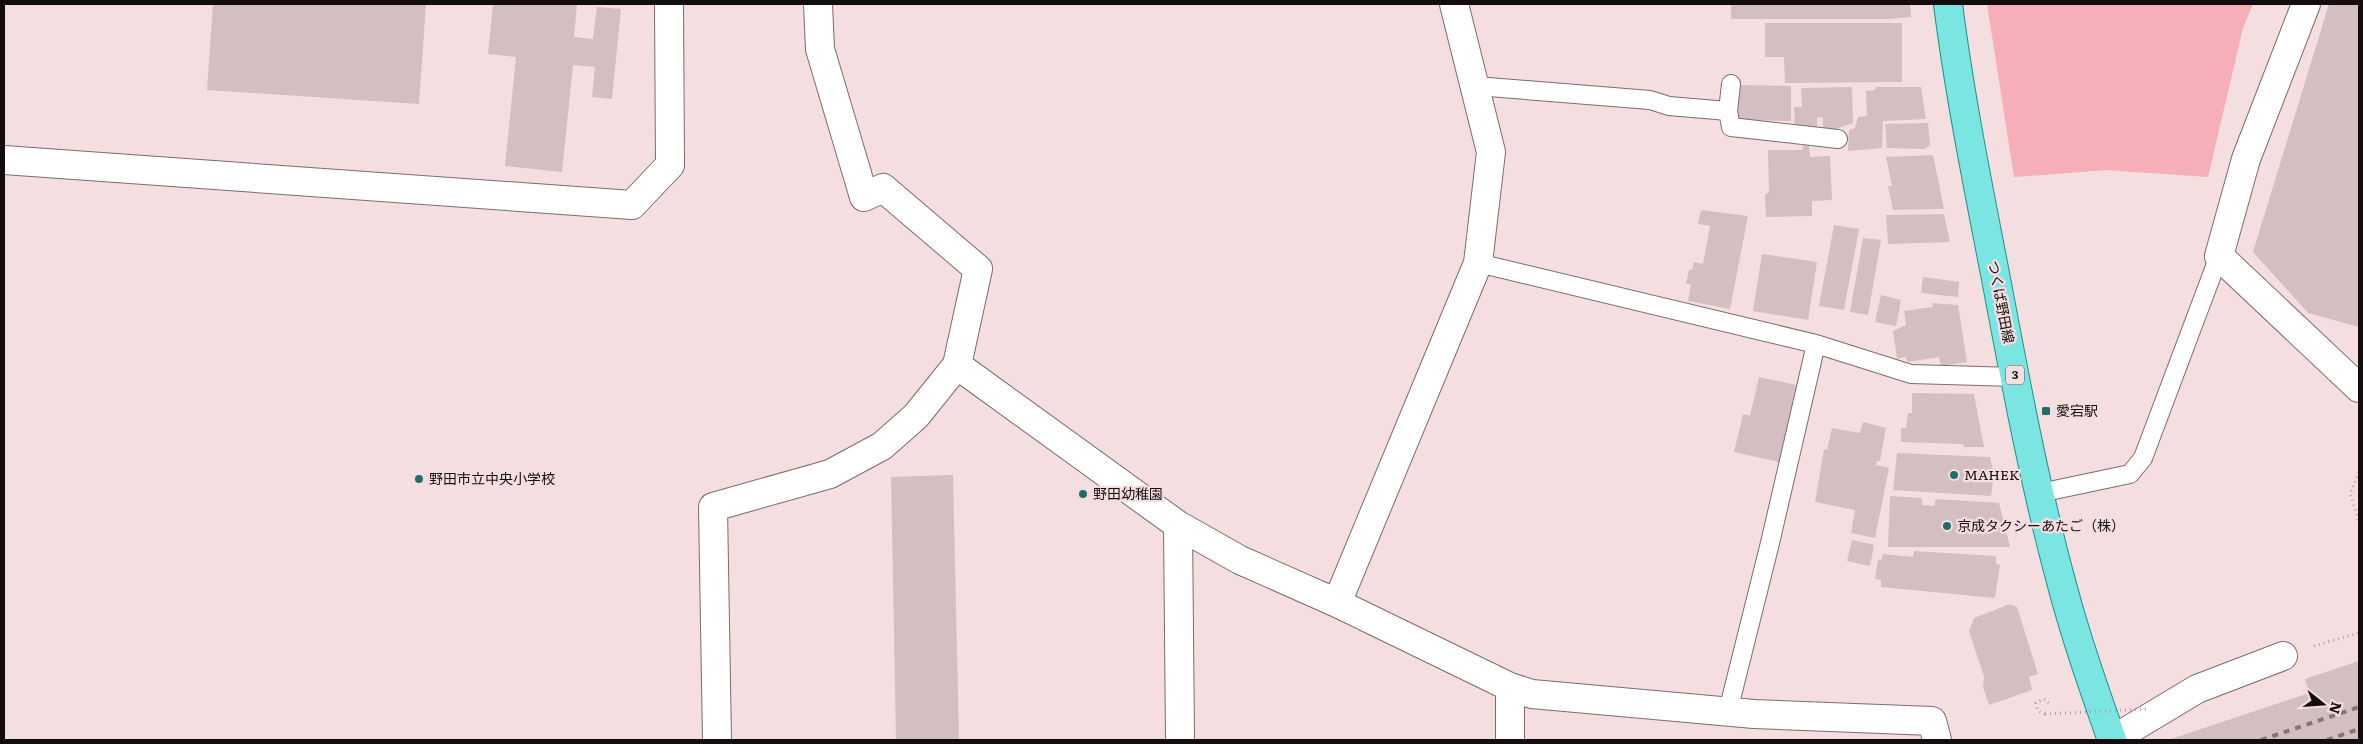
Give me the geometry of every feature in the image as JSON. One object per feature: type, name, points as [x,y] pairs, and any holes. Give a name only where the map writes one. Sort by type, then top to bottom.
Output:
[{"type":"main road","name":"つくば野田線","points":[[1948,4],[1958,78],[2015,376],[2040,493],[2082,656],[2112,740]]},
{"type":"street","points":[[4,160],[632,205],[670,165],[669,4]]},
{"type":"street","points":[[717,740],[713,506],[830,474],[882,446],[916,416],[957,365],[978,269],[883,188],[864,197],[820,49],[818,4]]},
{"type":"street","points":[[1337,602],[1478,263],[1490,152],[1476,86],[1454,4]]},
{"type":"street","points":[[2306,4],[2246,159],[2219,256],[2359,388]]},
{"type":"street","points":[[957,365],[1178,525],[1240,560],[1337,602],[1510,687],[1532,694],[1754,714],[1932,721],[1936,740]]},
{"type":"street","points":[[1178,525],[1180,740]]},
{"type":"street","points":[[2112,740],[2197,689],[2282,656]]},
{"type":"street","points":[[1510,687],[1510,740]]},
{"type":"lane","points":[[1731,84],[1728,111],[1731,126],[1838,139]]},
{"type":"lane","points":[[1476,86],[1650,100],[1669,106],[1728,111]]},
{"type":"lane","points":[[2040,493],[2130,474],[2143,458],[2219,256]]},
{"type":"lane","points":[[1478,263],[1816,344],[1911,374],[2015,376]]},
{"type":"lane","points":[[1728,711],[1770,543],[1816,344]]},
{"type":"path","points":[[2359,472],[2350,494],[2359,522]]},
{"type":"path","points":[[2282,656],[2359,633]]},
{"type":"path","points":[[2050,704],[2044,699],[2036,703],[2038,712],[2045,714],[2146,709]]},
{"type":"shaded area","points":[[1987,4],[2253,4],[2243,28],[2208,177],[2106,170],[2014,177]]},
{"type":"building","points":[[213,4],[426,4],[419,104],[207,90]]},
{"type":"building","points":[[493,4],[577,4],[574,37],[593,39],[597,7],[621,9],[612,99],[592,97],[595,67],[573,65],[562,172],[505,166],[516,57],[488,54]]},
{"type":"building","points":[[1731,4],[1910,4],[1911,17],[1888,19],[1731,19]]},
{"type":"building","points":[[2329,4],[2359,4],[2359,327],[2308,313],[2253,252]]},
{"type":"building","points":[[1765,23],[1902,23],[1902,82],[1785,83],[1784,57],[1765,57]]},
{"type":"building","points":[[1739,85],[1791,86],[1791,121],[1738,120]]},
{"type":"building","points":[[1852,87],[1853,123],[1836,129],[1823,128],[1823,118],[1817,117],[1817,129],[1795,126],[1794,107],[1802,107],[1801,88]]},
{"type":"building","points":[[1876,87],[1921,87],[1926,119],[1883,121],[1882,148],[1848,151],[1849,130],[1855,128],[1858,117],[1867,116],[1866,91],[1875,90]]},
{"type":"building","points":[[1928,123],[1930,145],[1925,149],[1887,148],[1885,124]]},
{"type":"building","points":[[1804,145],[1809,146],[1810,157],[1830,156],[1832,200],[1812,201],[1812,216],[1766,217],[1765,195],[1769,192],[1768,150],[1802,150]]},
{"type":"building","points":[[1933,155],[1944,209],[1893,210],[1888,186],[1892,186],[1886,157]]},
{"type":"building","points":[[1701,210],[1748,216],[1730,309],[1688,301],[1691,284],[1686,284],[1689,270],[1692,270],[1694,262],[1703,264],[1710,226],[1698,224]]},
{"type":"building","points":[[1944,214],[1950,242],[1888,244],[1886,215]]},
{"type":"building","points":[[1834,225],[1859,229],[1844,310],[1819,306]]},
{"type":"building","points":[[1863,238],[1881,240],[1868,315],[1850,312]]},
{"type":"building","points":[[1762,254],[1817,262],[1808,320],[1753,311]]},
{"type":"building","points":[[1923,277],[1959,282],[1958,297],[1921,293]]},
{"type":"building","points":[[1881,295],[1901,300],[1896,326],[1875,322]]},
{"type":"building","points":[[1932,303],[1958,305],[1967,362],[1941,366],[1939,357],[1908,362],[1905,357],[1897,359],[1893,331],[1906,325],[1904,311],[1933,307]]},
{"type":"building","points":[[1759,377],[1796,385],[1779,462],[1734,452],[1743,414],[1750,416]]},
{"type":"building","points":[[1912,393],[1974,394],[1984,447],[1964,447],[1963,444],[1901,442],[1901,428],[1906,428],[1908,413],[1912,413]]},
{"type":"building","points":[[1863,422],[1886,428],[1880,461],[1877,461],[1876,465],[1889,468],[1875,538],[1851,533],[1855,510],[1815,502],[1824,449],[1827,450],[1832,428],[1860,433]]},
{"type":"building","points":[[1897,453],[1990,457],[1994,475],[1991,496],[1893,490]]},
{"type":"building","points":[[953,475],[959,740],[896,740],[891,477]]},
{"type":"building","name":"京成タクシーあたご（株）","points":[[1890,496],[1922,498],[1922,505],[1934,506],[1936,499],[1999,503],[2010,547],[1888,547]]},
{"type":"building","points":[[1852,540],[1874,545],[1870,566],[1847,561]]},
{"type":"building","points":[[1914,551],[1996,556],[1996,564],[2000,565],[1995,598],[1881,587],[1881,580],[1875,579],[1878,560],[1881,560],[1883,554],[1913,557]]},
{"type":"building","points":[[2010,604],[2017,607],[2038,674],[2029,677],[2032,690],[1989,705],[1983,687],[1984,677],[1969,631],[1974,618]]},
{"type":"building","points":[[2359,661],[2359,740],[2168,740],[2309,693],[2305,679]]},
{"type":"railway","points":[[2261,740],[2359,707]]},
{"type":"railway","points":[[2327,740],[2359,729]]},
{"type":"place","name":"愛宕駅","points":[[2046,411]]},
{"type":"place","name":"MAHEK","points":[[1954,475]]},
{"type":"place","name":"野田市立中央小学校","points":[[419,479]]},
{"type":"place","name":"野田幼稚園","points":[[1083,494]]},
{"type":"place","name":"京成タクシーあたご（株）","points":[[1947,526]]}]
